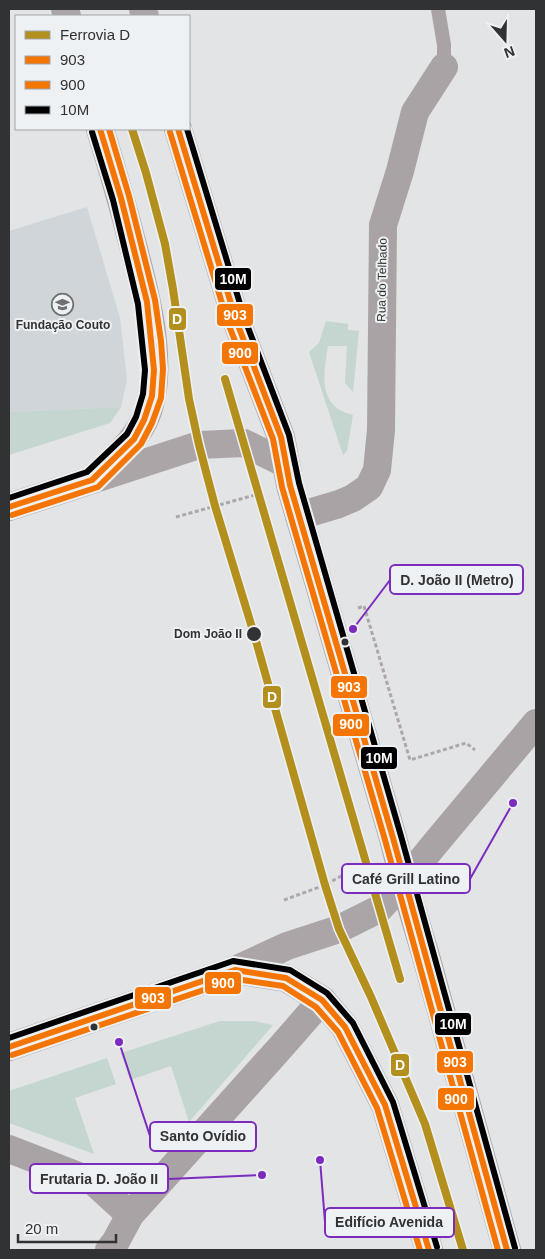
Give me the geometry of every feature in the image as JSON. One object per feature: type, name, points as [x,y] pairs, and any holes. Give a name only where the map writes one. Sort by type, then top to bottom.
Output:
[{"type":"main road","points":[[92,480],[134,439],[144,420],[152,396],[154,370],[152,342],[143,285],[121,198],[100,130]]},
{"type":"main road","points":[[178,130],[236,320],[281,437],[290,485],[393,838],[507,1250]]},
{"type":"main road","points":[[9,507],[199,445],[244,443],[286,464]]},
{"type":"main road","points":[[9,1047],[235,970],[287,946],[339,929],[379,909],[404,882]]},
{"type":"main road","points":[[235,970],[286,978],[322,1000],[345,1027],[385,1105],[429,1250]]},
{"type":"street","name":"Rua do Telhado","points":[[299,516],[353,498],[369,487],[377,470],[381,430],[383,225],[400,171],[415,112],[444,67]]},
{"type":"street","points":[[404,882],[534,728]]},
{"type":"street","points":[[109,1250],[130,1216],[322,1000]]},
{"type":"street","points":[[9,1149],[94,1182],[130,1216]]},
{"type":"lane","name":"Rua do Telhado","points":[[438,9],[444,45],[444,67]]},
{"type":"path","points":[[176,517],[265,492]]},
{"type":"path","points":[[358,608],[364,606],[410,760],[466,743]]},
{"type":"path","points":[[284,900],[325,886],[371,857]]},
{"type":"shaded area","name":"Fundação Couto","points":[[87,207],[120,318],[127,380],[121,407],[9,412],[9,231]]},
{"type":"shaded area","points":[[326,321],[348,324],[348,330],[359,331],[353,392],[345,383],[347,346],[328,346],[325,363],[324,380],[328,396],[338,409],[353,415],[347,451],[343,455],[309,352],[319,343]]},
{"type":"shaded area","points":[[121,407],[110,423],[9,455],[9,412]]},
{"type":"shaded area","points":[[220,1021],[254,1021],[273,1025],[189,1122],[171,1066],[130,1080],[121,1053]]},
{"type":"shaded area","points":[[107,1058],[116,1084],[75,1098],[94,1154],[9,1123],[9,1091]]},
{"type":"rail line","name":"D","points":[[132,130],[165,244],[189,399],[199,445],[325,885],[339,929],[371,997],[425,1124],[463,1250]]},
{"type":"rail line","name":"D","points":[[225,379],[400,979]]},
{"type":"transit line","name":"903","points":[[9,507],[92,480],[134,439],[144,420],[152,396],[154,370],[147,302],[121,198],[100,130]]},
{"type":"transit line","name":"900","points":[[12,515],[98,487],[141,444],[152,423],[161,398],[163,369],[155,300],[129,196],[109,130]]},
{"type":"transit line","name":"903","points":[[178,130],[236,320],[281,437],[290,485],[393,838],[507,1250]]},
{"type":"transit line","name":"10M","points":[[187,130],[244,317],[289,435],[299,483],[401,836],[515,1248]]},
{"type":"transit line","name":"10M","points":[[9,498],[87,472],[127,434],[136,417],[143,394],[145,370],[138,304],[113,200],[92,132]]},
{"type":"transit line","name":"900","points":[[170,132],[228,323],[273,439],[282,487],[385,840],[498,1250]]},
{"type":"transit line","name":"10M","points":[[9,1038],[233,961],[290,970],[327,993],[353,1023],[393,1102],[437,1247]]},
{"type":"transit line","name":"903","points":[[9,1047],[235,970],[286,978],[322,1000],[345,1027],[385,1105],[429,1250]]},
{"type":"transit line","name":"900","points":[[12,1055],[236,979],[283,986],[316,1007],[338,1032],[377,1108],[420,1250]]},
{"type":"place","name":"Fundação Couto","points":[[63,304]]},
{"type":"place","name":"D. João II (Metro)","points":[[353,629]]},
{"type":"place","name":"Dom João II","points":[[254,634]]},
{"type":"place","name":"Café Grill Latino","points":[[513,803]]},
{"type":"place","name":"Santo Ovídio","points":[[119,1042]]},
{"type":"place","name":"Edifício Avenida","points":[[320,1160]]},
{"type":"place","name":"Frutaria D. João II","points":[[262,1175]]}]
